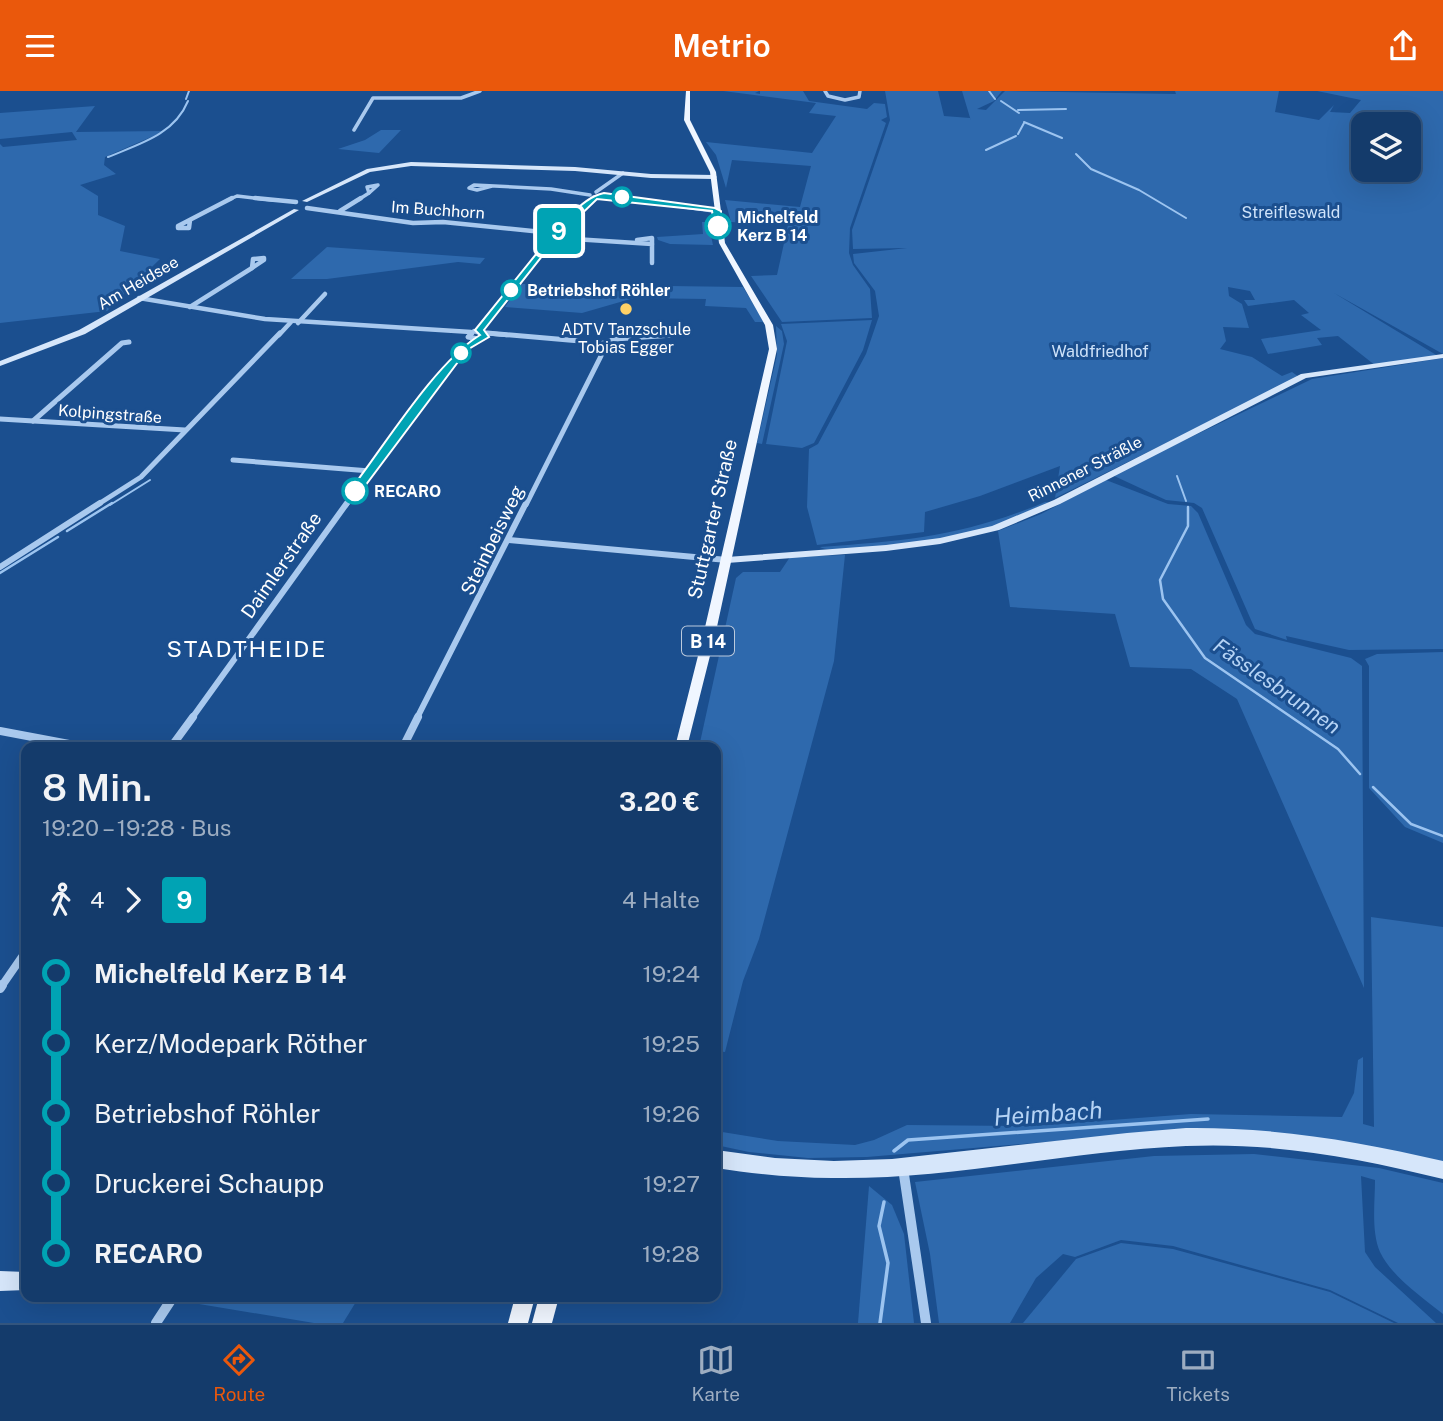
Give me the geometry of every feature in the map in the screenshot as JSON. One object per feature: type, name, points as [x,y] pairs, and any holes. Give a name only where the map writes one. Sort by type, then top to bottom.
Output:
[{"type":"main road","name":"B 14","points":[[688,91],[687,120],[690,133],[711,168],[717,208]]},
{"type":"main road","points":[[291,208],[309,204],[317,196],[361,173],[404,165],[595,170],[651,176],[714,177]]},
{"type":"main road","points":[[651,176],[696,176],[711,168]]},
{"type":"main road","name":"Am Heidsee","points":[[0,364],[64,341],[291,208]]},
{"type":"main road","name":"Stuttgarter Straße","points":[[683,742],[771,363],[772,335],[758,304],[726,254],[719,231],[717,208]]},
{"type":"main road","name":"Rinnener Sträßle","points":[[727,559],[886,548],[940,541],[995,528],[1056,502],[1304,376],[1443,356]]},
{"type":"main road","points":[[721,1160],[816,1171],[903,1168],[1142,1140],[1230,1137],[1321,1144],[1443,1170]]},
{"type":"main road","points":[[0,1281],[21,1281]]},
{"type":"main road","points":[[518,1323],[524,1302]]},
{"type":"main road","points":[[542,1323],[548,1302]]},
{"type":"street","points":[[354,130],[373,98],[461,98],[481,91]]},
{"type":"street","points":[[825,91],[828,96],[840,100],[855,99],[861,96],[860,91]]},
{"type":"street","name":"Daimlerstraße","points":[[175,742],[426,394],[481,335],[554,235],[618,174]]},
{"type":"street","points":[[492,186],[477,190],[469,188],[474,185],[492,186],[578,193],[597,193],[717,208]]},
{"type":"street","name":"Im Buchhorn","points":[[339,211],[369,193]]},
{"type":"street","points":[[190,220],[237,196],[279,202],[291,208]]},
{"type":"street","points":[[279,202],[291,208]]},
{"type":"street","name":"Im Buchhorn","points":[[309,204],[412,223],[443,222],[574,238],[652,244],[652,263]]},
{"type":"street","points":[[190,307],[252,268]]},
{"type":"street","points":[[295,322],[325,294]]},
{"type":"street","points":[[139,298],[295,322],[573,339],[594,346],[615,339],[673,335]]},
{"type":"street","name":"Kolpingstraße","points":[[0,567],[130,487],[295,322]]},
{"type":"street","points":[[469,334],[481,335]]},
{"type":"street","name":"Kolpingstraße","points":[[33,421],[122,343],[129,342]]},
{"type":"street","name":"Steinbeisweg","points":[[406,742],[601,356],[594,346]]},
{"type":"street","name":"Kolpingstraße","points":[[0,418],[185,431]]},
{"type":"street","points":[[233,460],[370,471]]},
{"type":"street","points":[[509,540],[727,559]]},
{"type":"street","points":[[0,731],[58,742]]},
{"type":"street","points":[[0,988],[21,958]]},
{"type":"street","points":[[903,1168],[926,1323]]},
{"type":"street","points":[[156,1323],[170,1302]]},
{"type":"green space","points":[[723,91],[759,91],[755,93],[760,94],[760,91],[803,91],[809,101],[867,109],[874,103],[885,104],[887,117],[881,120],[886,123],[850,228],[849,253],[853,265],[870,289],[872,318],[782,322],[751,276],[777,275],[788,225],[731,222],[725,200],[800,207],[811,166],[732,160],[726,188],[716,155],[706,142],[812,153],[836,116],[809,113],[816,103]]},
{"type":"green space","points":[[885,91],[938,91],[944,116],[970,118],[971,121],[962,91],[1002,91],[994,101],[977,109],[986,110],[1005,91],[1176,94],[1175,91],[1279,91],[1275,112],[1319,120],[1334,105],[1330,112],[1350,113],[1361,100],[1317,91],[1443,91],[1443,354],[1334,293],[1438,356],[1376,366],[1338,336],[1317,338],[1322,345],[1268,354],[1261,339],[1321,330],[1301,315],[1309,313],[1294,300],[1248,306],[1244,300],[1255,300],[1250,291],[1228,287],[1229,296],[1242,304],[1249,328],[1223,327],[1226,341],[1220,349],[1252,357],[1282,376],[1292,372],[1299,377],[1055,498],[1060,466],[980,496],[925,512],[924,532],[817,545],[807,507],[809,449],[818,444],[866,354],[879,316],[875,291],[854,263],[853,254],[907,248],[853,249],[852,230],[890,120]]},
{"type":"green space","points":[[95,106],[76,132],[165,131],[105,157],[104,165],[116,174],[80,185],[98,196],[98,215],[125,226],[120,251],[160,259],[107,311],[0,323],[0,144],[3,147],[77,140],[72,132],[0,139],[0,113]]},
{"type":"green space","points":[[381,130],[401,130],[379,153],[338,149],[365,140]]},
{"type":"green space","points":[[702,222],[708,222],[713,245],[670,244],[658,240],[657,237],[703,234]]},
{"type":"green space","points":[[327,247],[485,258],[480,264],[458,262],[327,279],[291,279]]},
{"type":"green space","points":[[521,284],[743,287],[764,322],[755,322],[746,308],[705,306],[706,299],[634,298],[582,313],[505,307]]},
{"type":"green space","points":[[872,320],[863,350],[814,443],[802,448],[766,444],[787,341],[781,324]]},
{"type":"green space","points":[[776,326],[782,331],[784,344],[762,444],[757,443],[777,355]]},
{"type":"green space","points":[[1443,358],[1443,649],[1349,650],[1286,636],[1287,640],[1255,629],[1202,508],[1194,503],[1166,500],[1112,475],[1312,379]]},
{"type":"green space","points":[[1106,480],[1168,504],[1191,506],[1198,513],[1246,625],[1255,634],[1351,658],[1362,666],[1364,988],[1237,699],[1191,669],[1130,667],[1115,614],[1010,607],[998,531],[1041,514]]},
{"type":"green space","points":[[1049,502],[993,527],[972,533],[873,548],[849,550],[820,547],[908,539],[961,530]]},
{"type":"green space","points":[[845,555],[834,661],[759,939],[743,981],[725,1052],[721,1052],[721,742],[700,742],[736,578],[743,572],[780,572],[790,557]]},
{"type":"green space","points":[[1443,652],[1443,843],[1405,827],[1369,788],[1369,666],[1365,659],[1377,654]]},
{"type":"green space","points":[[1371,917],[1443,927],[1443,1162],[1127,1135],[867,1157],[808,1158],[721,1146],[721,1132],[778,1141],[855,1145],[874,1140],[907,1125],[1032,1126],[1191,1114],[1342,1117],[1354,1093],[1358,1060],[1363,1057],[1363,1124],[1374,1127]]},
{"type":"green space","points":[[1254,1154],[1379,1168],[1443,1183],[1443,1314],[1408,1286],[1385,1261],[1375,1235],[1375,1180],[1361,1176],[1365,1252],[1375,1267],[1436,1323],[1398,1323],[1330,1290],[1173,1246],[1121,1240],[1075,1257],[1063,1254],[1036,1278],[1010,1323],[939,1323],[930,1254],[915,1182],[1154,1156]]},
{"type":"green space","points":[[869,1186],[892,1205],[904,1234],[914,1323],[858,1323]]},
{"type":"green space","points":[[1121,1243],[1173,1249],[1330,1292],[1394,1323],[1023,1323],[1076,1259]]},
{"type":"green space","points":[[187,1302],[356,1302],[343,1323],[314,1323]]},
{"type":"waterway","points":[[186,99],[189,91]]},
{"type":"waterway","points":[[989,91],[995,99]]},
{"type":"waterway","points":[[108,157],[143,143],[165,130],[182,113],[188,101]]},
{"type":"waterway","points":[[1001,101],[1019,113]]},
{"type":"waterway","points":[[1018,110],[1066,109]]},
{"type":"waterway","points":[[1024,122],[1062,138]]},
{"type":"waterway","points":[[1018,134],[1024,123]]},
{"type":"waterway","points":[[986,150],[1016,136]]},
{"type":"waterway","points":[[1076,154],[1091,169],[1139,190],[1186,218]]},
{"type":"waterway","name":"Fässlesbrunnen","points":[[1177,476],[1186,501]]},
{"type":"waterway","points":[[110,505],[150,480]]},
{"type":"waterway","points":[[67,531],[112,503]]},
{"type":"waterway","name":"Fässlesbrunnen","points":[[1188,507],[1188,526],[1160,580],[1163,599],[1205,658],[1338,749],[1360,774]]},
{"type":"waterway","points":[[0,573],[58,537]]},
{"type":"waterway","name":"Fässlesbrunnen","points":[[1373,787],[1411,824],[1443,836]]},
{"type":"waterway","name":"Heimbach","points":[[894,1151],[908,1140],[1208,1119]]},
{"type":"waterway","name":"Heimbach","points":[[880,1323],[888,1263],[879,1226],[884,1202]]},
{"type":"bus line","name":"9","points":[[355,491],[426,394],[464,348],[486,334],[480,330],[548,244],[551,238],[547,235],[557,233],[594,197],[604,195],[713,209],[717,211],[718,226]]},
{"type":"place","name":"Michelfeld Kerz B 14","points":[[718,226]]},
{"type":"place","name":"Betriebshof Röhler","points":[[511,290]]},
{"type":"place","name":"ADTV Tanzschule Tobias Egger","points":[[626,309]]},
{"type":"place","name":"RECARO","points":[[355,491]]},
{"type":"district","name":"STADTHEIDE","points":[[247,648]]},
{"type":"park label","name":"Streifleswald","points":[[1291,212]]},
{"type":"park label","name":"Waldfriedhof","points":[[1100,351]]}]
